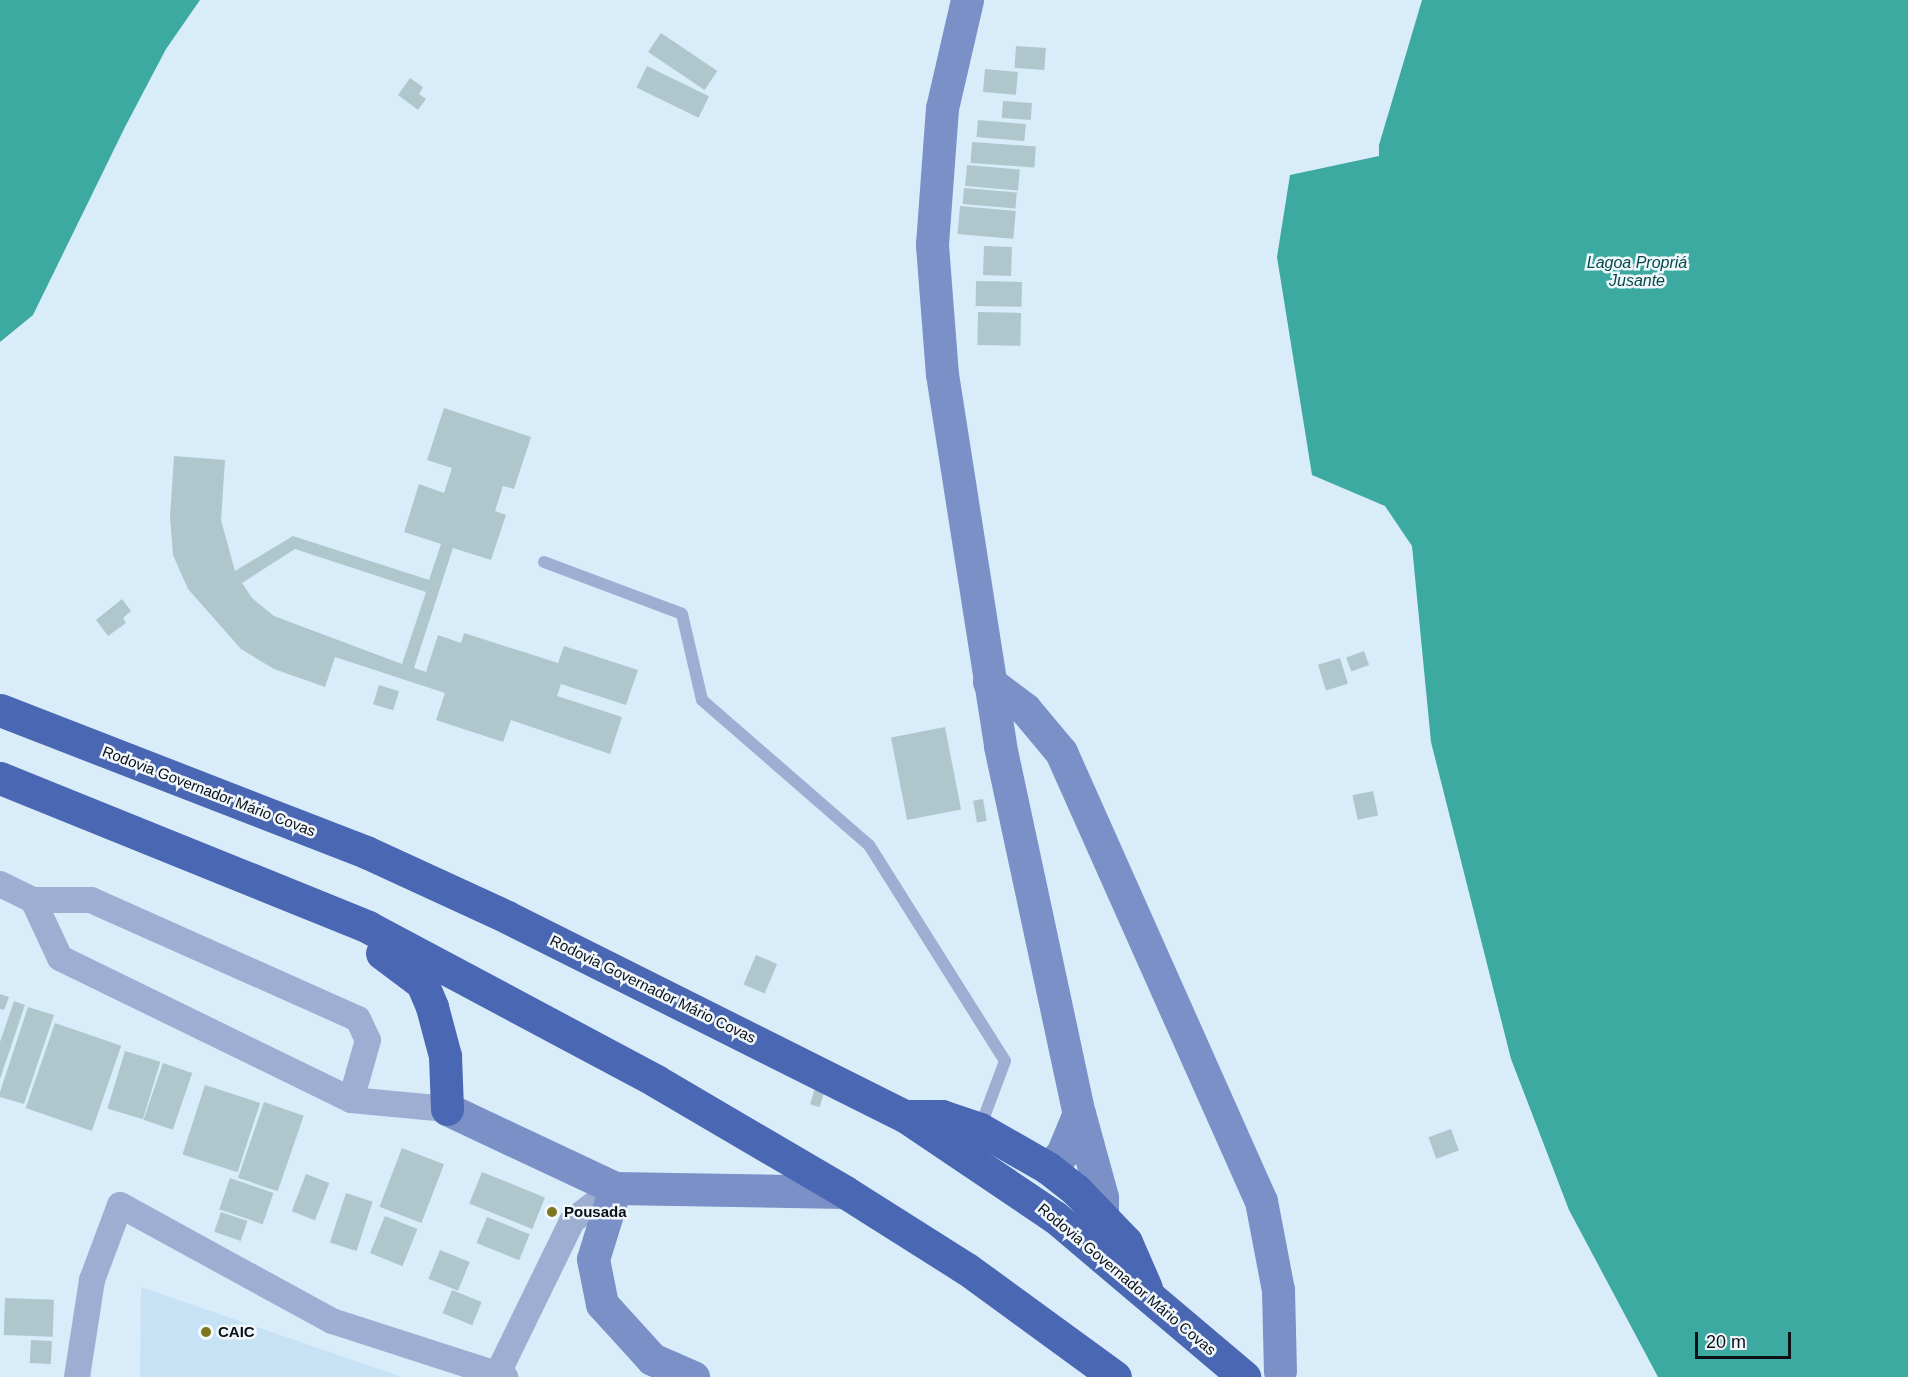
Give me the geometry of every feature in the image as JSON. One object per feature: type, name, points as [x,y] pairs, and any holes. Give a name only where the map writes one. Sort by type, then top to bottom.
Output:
[{"type":"highway","name":"Rodovia Governador Mário Covas","points":[[0,710],[366,852],[507,917],[905,1116],[1055,1216],[1244,1377]]},
{"type":"highway","points":[[0,778],[368,927],[656,1081],[845,1192],[967,1269],[1115,1377]]},
{"type":"highway","points":[[368,927],[383,955],[422,983],[432,1007],[445,1056],[447,1109]]},
{"type":"highway","points":[[905,1116],[942,1116],[980,1129],[1048,1168],[1102,1215],[1126,1242],[1149,1295]]},
{"type":"main road","points":[[967,0],[942,108],[932,245],[942,374],[989,682],[1079,1113],[1102,1197],[1102,1215]]},
{"type":"main road","points":[[989,682],[1025,709],[1061,752],[1261,1201],[1278,1290],[1280,1371]]},
{"type":"main road","points":[[447,1109],[615,1188],[845,1192]]},
{"type":"main road","points":[[1048,1168],[1062,1154],[1079,1113]]},
{"type":"main road","points":[[615,1188],[593,1259],[602,1304],[652,1359],[693,1377]]},
{"type":"street","points":[[0,884],[33,900],[92,900],[358,1019],[368,1040],[351,1100]]},
{"type":"street","points":[[33,900],[60,958],[351,1100],[447,1109]]},
{"type":"street","points":[[77,1377],[92,1280],[120,1205],[332,1321],[502,1375],[572,1221],[615,1188]]},
{"type":"lane","points":[[543,562],[682,614],[702,700],[869,845],[1005,1061],[980,1129]]},
{"type":"shaded area","name":"CAIC","points":[[141,1287],[402,1377],[140,1377]]},
{"type":"water","points":[[0,0],[200,0],[166,49],[33,315],[0,342]]},
{"type":"water","name":"Lagoa Propriá Jusante","points":[[1422,0],[1908,0],[1908,1377],[1658,1377],[1569,1210],[1511,1059],[1431,742],[1412,546],[1385,506],[1312,475],[1277,257],[1290,175],[1379,156],[1379,145]]},
{"type":"building","points":[[661,33],[717,71],[705,90],[648,52]]},
{"type":"building","points":[[1016,46],[1046,48],[1044,70],[1014,68]]},
{"type":"building","points":[[647,66],[709,96],[698,118],[636,88]]},
{"type":"building","points":[[985,69],[1018,72],[1016,95],[983,92]]},
{"type":"building","points":[[410,78],[423,87],[419,94],[426,99],[418,110],[398,95]]},
{"type":"building","points":[[1003,101],[1032,103],[1031,120],[1002,118]]},
{"type":"building","points":[[978,120],[1026,124],[1024,141],[977,137]]},
{"type":"building","points":[[972,142],[1036,146],[1034,167],[971,163]]},
{"type":"building","points":[[967,165],[1020,170],[1018,191],[965,186]]},
{"type":"building","points":[[964,188],[1017,193],[1015,209],[963,204]]},
{"type":"building","points":[[960,206],[1016,211],[1013,239],[958,234]]},
{"type":"building","points":[[984,246],[1012,247],[1011,276],[983,275]]},
{"type":"building","points":[[976,281],[1022,282],[1022,307],[976,306]]},
{"type":"building","points":[[978,312],[1021,313],[1020,346],[977,345]]},
{"type":"building","points":[[444,408],[531,437],[514,489],[503,486],[495,511],[506,515],[491,560],[453,548],[414,668],[426,672],[438,635],[461,643],[464,633],[558,663],[564,646],[638,670],[626,705],[561,684],[557,696],[622,717],[610,754],[511,720],[503,742],[436,720],[445,693],[335,657],[325,687],[274,669],[241,649],[188,589],[173,555],[170,517],[174,456],[225,460],[221,520],[235,571],[293,536],[429,580],[441,544],[404,532],[419,484],[444,493],[452,468],[427,460]],"holes":[[[295,549],[426,592],[402,664],[274,616],[252,598],[242,583]]]},
{"type":"building","points":[[122,599],[131,611],[123,618],[126,623],[108,636],[96,620]]},
{"type":"building","points":[[1364,651],[1369,665],[1351,672],[1346,657]]},
{"type":"building","points":[[1340,658],[1348,684],[1326,691],[1318,665]]},
{"type":"building","points":[[379,685],[399,691],[393,710],[373,704]]},
{"type":"building","points":[[945,727],[961,809],[907,820],[891,737]]},
{"type":"building","points":[[1373,791],[1378,815],[1358,820],[1352,795]]},
{"type":"building","points":[[983,799],[987,821],[977,822],[973,801]]},
{"type":"building","points":[[756,955],[777,964],[765,993],[743,984]]},
{"type":"building","points":[[0,994],[9,997],[4,1010],[0,1009]]},
{"type":"building","points":[[14,1001],[25,1005],[0,1079],[0,1042]]},
{"type":"building","points":[[28,1007],[54,1015],[24,1104],[0,1097],[0,1092]]},
{"type":"building","points":[[55,1023],[121,1046],[92,1131],[26,1108]]},
{"type":"building","points":[[125,1051],[160,1062],[143,1119],[107,1108]]},
{"type":"building","points":[[163,1063],[192,1073],[173,1130],[143,1120]]},
{"type":"building","points":[[205,1085],[260,1103],[238,1172],[182,1154]]},
{"type":"building","points":[[815,1088],[825,1091],[820,1107],[810,1104]]},
{"type":"building","points":[[264,1102],[304,1116],[278,1191],[238,1178]]},
{"type":"building","points":[[1451,1129],[1459,1151],[1436,1159],[1428,1137]]},
{"type":"building","points":[[402,1148],[444,1164],[421,1223],[379,1207]]},
{"type":"building","points":[[482,1172],[545,1197],[532,1229],[469,1204]]},
{"type":"building","points":[[306,1174],[329,1183],[315,1220],[292,1211]]},
{"type":"building","points":[[230,1178],[273,1193],[263,1224],[219,1209]]},
{"type":"building","points":[[346,1193],[373,1202],[357,1251],[330,1242]]},
{"type":"building","points":[[221,1212],[247,1221],[241,1241],[214,1232]]},
{"type":"building","points":[[385,1216],[417,1229],[402,1266],[370,1253]]},
{"type":"building","points":[[487,1217],[530,1234],[519,1260],[477,1243]]},
{"type":"building","points":[[440,1250],[470,1262],[458,1291],[428,1279]]},
{"type":"building","points":[[452,1290],[482,1302],[472,1325],[443,1313]]},
{"type":"building","points":[[5,1298],[54,1300],[53,1337],[4,1335]]},
{"type":"building","points":[[31,1340],[52,1341],[51,1364],[30,1363]]},
{"type":"place","name":"Pousada","points":[[552,1212]]},
{"type":"place","name":"CAIC","points":[[206,1332]]}]
